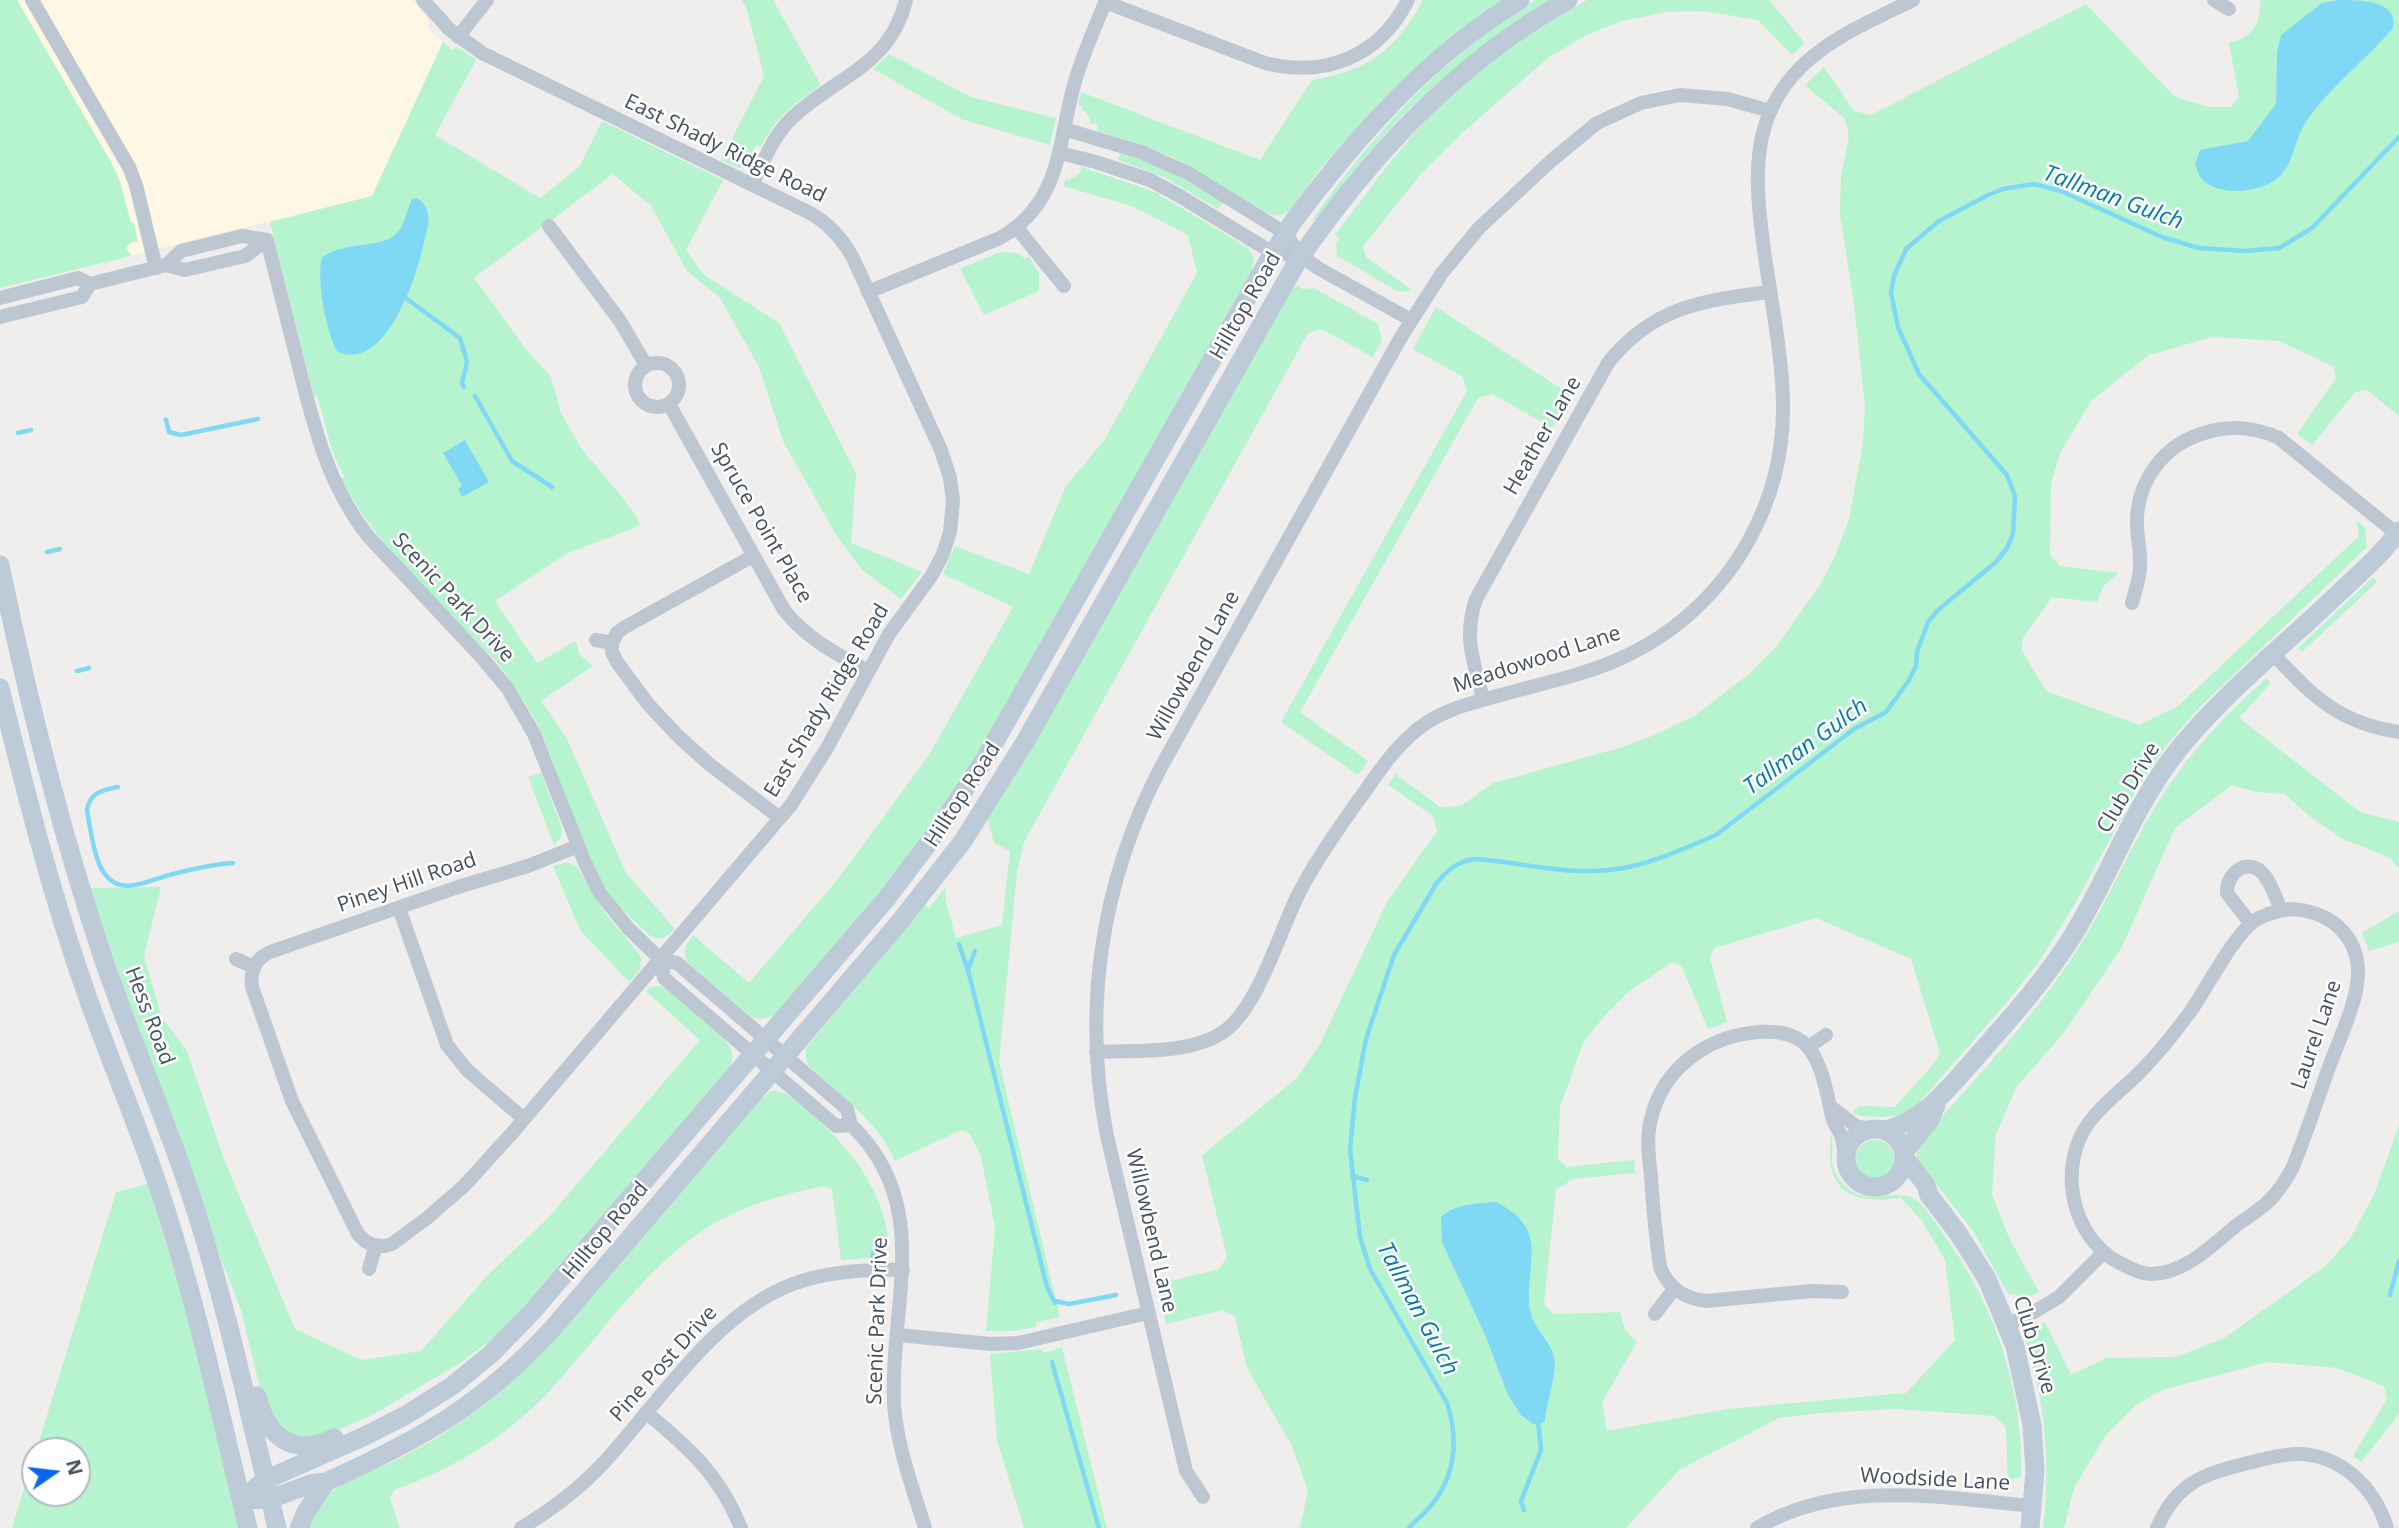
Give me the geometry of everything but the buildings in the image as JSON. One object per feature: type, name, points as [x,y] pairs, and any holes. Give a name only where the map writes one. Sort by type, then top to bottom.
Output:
[{"type":"main road","name":"Hilltop Road","points":[[241,1500],[268,1490],[377,1431],[426,1403],[471,1371],[513,1334],[766,1040],[894,889],[968,786],[1011,716],[1285,233],[1331,170],[1405,90],[1462,41],[1520,0]]},
{"type":"main road","name":"Hilltop Road","points":[[268,1490],[326,1482],[381,1457],[443,1423],[509,1373],[561,1319],[923,893],[988,804],[1301,256],[1361,174],[1427,104],[1487,53],[1568,0]]},
{"type":"main road","name":"Club Drive","points":[[1876,1129],[1899,1127],[1937,1101],[2023,1004],[2058,957],[2083,917],[2138,812],[2171,759],[2216,709],[2368,566],[2398,533]]},
{"type":"main road","name":"Hess Road","points":[[0,565],[72,858],[114,988],[186,1180],[221,1302],[268,1490]]},
{"type":"main road","points":[[0,688],[30,812],[58,909],[87,997],[148,1155],[177,1247],[248,1528]]},
{"type":"main road","name":"Club Drive","points":[[1937,1101],[1930,1120],[1904,1154],[1926,1185],[1929,1195],[1982,1270],[2007,1325],[2019,1362],[2032,1425],[2035,1472],[2030,1528]]},
{"type":"main road","points":[[1887,1184],[1900,1173],[1904,1154],[1897,1139],[1876,1129],[1858,1133],[1851,1141],[1846,1156],[1848,1169],[1861,1184],[1874,1187],[1902,1185],[1929,1195]]},
{"type":"main road","points":[[221,1302],[238,1319],[261,1413],[272,1431],[285,1441],[299,1446],[319,1444],[401,1407],[426,1403]]},
{"type":"main road","points":[[299,1528],[326,1482]]},
{"type":"main road","points":[[268,1490],[277,1528]]},
{"type":"street","points":[[0,298],[78,278],[90,284],[161,266],[131,171],[32,0]]},
{"type":"street","name":"East Shady Ridge Road","points":[[376,1245],[386,1246],[395,1242],[437,1210],[484,1165],[780,818],[820,761],[894,625],[939,563],[948,537],[953,500],[949,472],[941,450],[848,249],[830,226],[808,212],[498,62],[458,37],[423,0]]},
{"type":"street","points":[[458,37],[487,0]]},
{"type":"street","points":[[752,185],[771,146],[790,120],[863,66],[885,46],[898,24],[906,0]]},
{"type":"street","points":[[868,292],[994,241],[1016,227],[1031,213],[1053,177],[1074,82],[1106,1],[1265,63],[1304,68],[1332,64],[1368,48],[1394,23],[1408,0]]},
{"type":"street","name":"Meadowood Lane","points":[[1096,1052],[1185,1047],[1219,1035],[1233,1023],[1252,998],[1311,872],[1388,759],[1413,733],[1435,717],[1483,699],[1596,668],[1644,647],[1693,612],[1731,569],[1760,517],[1773,482],[1782,419],[1782,386],[1756,182],[1759,146],[1770,111],[1791,78],[1821,50],[1913,0]]},
{"type":"street","points":[[2214,0],[2229,9]]},
{"type":"street","name":"Willowbend Lane","points":[[1203,1497],[1186,1471],[1107,1136],[1096,1052],[1096,1009],[1102,943],[1119,867],[1141,807],[1411,320],[1442,273],[1486,220],[1567,147],[1613,114],[1652,100],[1690,95],[1728,99],[1770,111]]},
{"type":"street","points":[[1064,129],[1141,152],[1203,181],[1285,233],[1301,256]]},
{"type":"street","points":[[1060,153],[1110,166],[1155,183],[1273,253],[1301,256],[1411,320]]},
{"type":"street","points":[[549,226],[620,321],[646,365]]},
{"type":"street","points":[[1016,227],[1064,286]]},
{"type":"street","name":"Scenic Park Drive","points":[[161,266],[185,270],[245,256],[267,240],[314,430],[334,483],[368,536],[484,660],[511,694],[537,740],[578,846],[606,901],[628,928],[661,960],[677,963],[847,1109],[850,1125],[877,1159],[893,1193],[902,1228],[903,1270],[894,1384],[896,1421],[902,1454],[925,1528]]},
{"type":"street","points":[[0,317],[82,297],[90,284]]},
{"type":"street","name":"Heather Lane","points":[[1483,699],[1469,641],[1476,599],[1608,363],[1620,348],[1641,330],[1669,312],[1723,298],[1770,292]]},
{"type":"street","points":[[663,363],[676,374],[679,390],[668,404],[653,407],[639,398],[635,382],[646,365],[663,363]]},
{"type":"street","name":"Spruce Point Place","points":[[668,404],[781,606],[798,626],[824,647],[868,671]]},
{"type":"street","points":[[2132,603],[2140,568],[2137,519],[2148,477],[2170,450],[2192,437],[2222,428],[2242,427],[2278,438],[2398,533]]},
{"type":"street","points":[[753,556],[625,627],[617,633],[612,643],[612,652],[669,728],[709,764],[780,818]]},
{"type":"street","points":[[596,640],[612,643]]},
{"type":"street","points":[[2273,654],[2310,693],[2330,708],[2359,723],[2399,732]]},
{"type":"street","name":"Piney Hill Road","points":[[254,967],[261,957],[270,952],[524,867],[578,846]]},
{"type":"street","points":[[2007,1325],[2047,1305],[2103,1254],[2087,1232],[2075,1205],[2072,1168],[2079,1140],[2091,1121],[2147,1065],[2172,1035],[2251,923],[2227,893],[2228,880],[2238,869],[2250,867],[2260,871],[2266,877],[2281,910]]},
{"type":"street","points":[[398,908],[447,1045],[467,1070],[524,1119]]},
{"type":"street","name":"Laurel Lane","points":[[2103,1254],[2115,1262],[2147,1273],[2175,1269],[2194,1259],[2268,1202],[2287,1178],[2296,1158],[2352,1003],[2358,974],[2354,950],[2336,924],[2317,912],[2281,910],[2251,923]]},
{"type":"street","points":[[236,959],[254,967],[252,987],[292,1101],[358,1234],[365,1241],[376,1245],[369,1269]]},
{"type":"street","name":"Scenic Park Drive","points":[[661,960],[664,978],[836,1126],[850,1125]]},
{"type":"street","points":[[1842,1292],[1812,1291],[1706,1301],[1690,1298],[1674,1290],[1660,1268],[1648,1148],[1650,1120],[1660,1095],[1672,1076],[1703,1048],[1728,1037],[1751,1033],[1782,1033],[1796,1037],[1808,1047],[1816,1063],[1846,1156]]},
{"type":"street","points":[[1808,1047],[1826,1035]]},
{"type":"street","points":[[1831,1107],[1856,1126],[1876,1129]]},
{"type":"street","name":"Pine Post Drive","points":[[521,1528],[539,1523],[584,1482],[720,1330],[762,1299],[792,1284],[820,1276],[852,1271],[903,1270]]},
{"type":"street","points":[[1655,1314],[1674,1290]]},
{"type":"street","points":[[898,1335],[1009,1343],[1035,1340],[1149,1313]]},
{"type":"street","points":[[647,1413],[705,1464],[728,1500],[741,1528]]},
{"type":"street","points":[[2157,1528],[2177,1494],[2197,1479],[2276,1456],[2295,1454],[2324,1459],[2350,1471],[2375,1500],[2387,1528]]},
{"type":"street","name":"Woodside Lane","points":[[1757,1528],[1801,1508],[1860,1496],[1898,1496],[2033,1506]]},
{"type":"shaded area","points":[[0,0],[413,0],[430,22],[428,27],[443,42],[372,196],[0,288]]},
{"type":"green space","points":[[0,0],[17,0],[111,162],[120,181],[138,242],[131,242],[126,248],[131,255],[127,257],[0,288]]},
{"type":"green space","points":[[742,0],[773,0],[821,85],[786,112],[761,147],[756,145],[747,167],[739,168],[721,160],[764,76]]},
{"type":"green space","points":[[1423,0],[1504,0],[1418,65],[1381,100],[1320,169],[1288,212],[1278,216],[1257,208],[1173,158],[1097,131],[1098,124],[1089,123],[1091,119],[1081,110],[1083,107],[1078,105],[1081,92],[1260,160],[1312,80],[1365,64],[1378,55],[1402,33]]},
{"type":"green space","points":[[1535,0],[1552,0],[1479,49],[1434,86],[1392,127],[1315,220],[1313,219],[1360,156],[1413,97],[1471,45]]},
{"type":"green space","points":[[1587,0],[1769,0],[1805,43],[1792,55],[1758,20],[1704,11],[1667,12],[1621,21],[1587,35],[1549,57],[1462,133],[1422,173],[1363,246],[1366,257],[1412,290],[1399,292],[1337,256],[1336,244],[1339,238],[1335,235],[1392,160],[1439,107],[1503,53]]},
{"type":"green space","points":[[2399,0],[2399,416],[2367,390],[2355,392],[2312,445],[2297,434],[2336,378],[2334,367],[2279,341],[2212,337],[2149,355],[2091,401],[2060,453],[2051,484],[2050,555],[2060,566],[2119,573],[2104,585],[2097,602],[2052,597],[2023,638],[2021,649],[2046,691],[2139,725],[2178,706],[2359,536],[2357,521],[2365,528],[2367,547],[2198,709],[2169,742],[2138,787],[2075,904],[2038,963],[1910,1113],[1881,1117],[1852,1113],[1859,1106],[1895,1107],[1940,1053],[1911,959],[1816,918],[1714,948],[1710,958],[1727,1022],[1708,1029],[1682,967],[1672,962],[1628,992],[1583,1043],[1560,1107],[1558,1159],[1566,1167],[1634,1160],[1635,1173],[1573,1179],[1556,1190],[1544,1304],[1554,1314],[1620,1312],[1625,1330],[1637,1342],[1602,1402],[1607,1431],[1727,1409],[1906,1393],[1955,1340],[1945,1260],[1922,1221],[1901,1198],[1854,1196],[1837,1183],[1832,1172],[1830,1135],[1833,1166],[1844,1185],[1864,1196],[1897,1195],[1918,1202],[1965,1267],[1980,1294],[2004,1353],[2018,1415],[2021,1477],[2008,1483],[2006,1427],[1994,1416],[1897,1409],[1821,1413],[1779,1418],[1679,1470],[1626,1528],[1300,1528],[1308,1491],[1292,1446],[1247,1368],[1235,1317],[1223,1310],[1166,1324],[1157,1284],[1219,1269],[1227,1257],[1202,1155],[1296,1079],[1320,1044],[1387,902],[1437,831],[1433,816],[1388,785],[1395,774],[1440,807],[1461,806],[1493,783],[1619,748],[1652,736],[1694,716],[1749,674],[1777,646],[1821,583],[1849,519],[1863,443],[1865,405],[1854,304],[1840,214],[1841,177],[1849,136],[1845,119],[1805,85],[1824,67],[1854,111],[1871,115],[2086,4],[2175,97],[2209,107],[2231,107],[2239,97],[2229,42],[2249,34],[2257,23],[2260,1]]},
{"type":"green space","points":[[443,42],[453,50],[457,47],[476,60],[435,135],[540,198],[580,166],[602,121],[723,180],[686,250],[703,274],[779,323],[856,473],[851,543],[922,572],[901,599],[862,570],[835,533],[783,441],[759,367],[720,298],[687,271],[651,206],[613,174],[474,278],[525,348],[551,377],[561,413],[581,448],[631,508],[641,525],[566,554],[495,601],[537,663],[576,641],[579,654],[593,666],[541,701],[567,739],[626,873],[675,929],[663,938],[649,935],[615,901],[603,884],[584,845],[541,733],[511,681],[496,661],[392,552],[341,479],[344,477],[332,450],[317,395],[314,396],[270,222],[372,196]]},
{"type":"green space","points":[[889,54],[971,97],[1056,118],[1050,145],[961,119],[873,69]]},
{"type":"green space","points":[[1121,152],[1173,174],[1223,202],[1218,209],[1166,178],[1118,160]]},
{"type":"green space","points":[[1082,167],[1155,192],[1248,248],[1254,258],[1252,270],[983,746],[946,805],[890,879],[777,1013],[764,1019],[750,1016],[688,963],[685,949],[688,942],[693,935],[749,983],[838,879],[929,755],[1013,607],[943,574],[955,546],[1029,574],[1066,486],[1105,439],[1197,273],[1188,235],[1134,207],[1063,186],[1066,179],[1079,174]]},
{"type":"green space","points":[[1000,252],[1018,253],[1025,259],[1029,257],[1039,273],[1039,291],[984,315],[960,269]]},
{"type":"green space","points":[[1298,285],[1302,289],[1314,288],[1378,324],[1382,340],[1373,357],[1321,329],[1308,333],[1024,842],[1017,872],[999,1062],[1060,1317],[1036,1322],[1036,1327],[986,1331],[995,1228],[981,1156],[970,1134],[961,1130],[895,1161],[888,1146],[869,1121],[810,1067],[806,1059],[806,1048],[925,905],[929,908],[945,888],[956,938],[1002,925],[1010,851],[994,843],[988,819],[1291,291]]},
{"type":"green space","points":[[1436,307],[1571,395],[1552,428],[1492,394],[1478,398],[1300,712],[1368,761],[1358,775],[1281,722],[1467,391],[1463,377],[1413,349]]},
{"type":"green space","points":[[2373,577],[2377,582],[2302,652],[2298,648]]},
{"type":"green space","points":[[2267,678],[2271,683],[2239,718],[2360,812],[2399,822],[2399,868],[2390,858],[2343,839],[2309,816],[2285,794],[2256,792],[2232,785],[2175,828],[2122,947],[2063,1034],[2017,1086],[1996,1134],[1992,1194],[2009,1238],[2039,1292],[2023,1299],[2008,1294],[1973,1231],[1918,1165],[1916,1146],[2041,1002],[2089,931],[2150,815],[2185,764],[2224,719]]},
{"type":"green space","points":[[541,773],[562,828],[561,837],[554,845],[528,777]]},
{"type":"green space","points":[[567,862],[578,868],[605,913],[641,956],[640,970],[629,982],[580,930],[553,866]]},
{"type":"green space","points":[[161,887],[144,956],[162,1018],[187,1051],[224,1159],[295,1329],[361,1360],[421,1351],[487,1276],[548,1218],[700,1040],[646,991],[660,986],[668,990],[725,1040],[732,1053],[732,1063],[501,1333],[458,1364],[374,1414],[321,1438],[292,1436],[265,1408],[241,1310],[116,968],[90,888]]},
{"type":"green space","points":[[2399,911],[2399,942],[2369,951],[2362,933]]},
{"type":"green space","points":[[771,1091],[787,1094],[800,1104],[851,1154],[880,1206],[889,1249],[881,1244],[877,1250],[882,1257],[841,1260],[832,1190],[825,1186],[789,1194],[739,1211],[707,1228],[672,1254],[619,1309],[554,1386],[519,1420],[460,1460],[394,1490],[390,1498],[400,1528],[306,1528],[329,1494],[337,1488],[401,1458],[447,1431],[498,1393],[546,1349],[758,1101]]},
{"type":"green space","points":[[2399,1125],[2399,1414],[2361,1462],[2353,1456],[2387,1399],[2384,1386],[2337,1368],[2268,1362],[2162,1390],[2136,1405],[2105,1436],[2074,1488],[2064,1528],[2043,1528],[2045,1432],[2025,1339],[2032,1328],[2045,1322],[2071,1375],[2106,1358],[2176,1357],[2224,1338],[2324,1267],[2350,1239],[2374,1195]]},
{"type":"green space","points":[[1875,1140],[1889,1145],[1894,1159],[1889,1173],[1875,1178],[1861,1173],[1856,1159],[1861,1145]]},
{"type":"green space","points":[[148,1184],[184,1303],[239,1528],[12,1528],[21,1499],[21,1507],[91,1507],[91,1437],[40,1437],[116,1192]]},
{"type":"green space","points":[[1062,1347],[1107,1528],[1024,1528],[997,1440],[990,1354],[1040,1349],[1044,1353]]},
{"type":"water","points":[[2339,0],[2367,1],[2384,7],[2393,19],[2393,28],[2316,109],[2302,128],[2289,163],[2281,175],[2264,186],[2241,191],[2229,191],[2209,184],[2201,178],[2195,164],[2200,150],[2248,141],[2276,104],[2277,52],[2281,35],[2322,3]]},
{"type":"water","points":[[416,198],[426,207],[428,223],[413,279],[396,319],[370,349],[355,355],[338,352],[323,305],[320,278],[322,258],[339,249],[390,239],[399,231],[412,199]]},
{"type":"water","points":[[465,440],[489,482],[462,497],[458,489],[462,486],[443,453]]},
{"type":"water","points":[[1496,1202],[1524,1224],[1530,1236],[1530,1310],[1534,1323],[1554,1357],[1545,1421],[1540,1424],[1533,1424],[1521,1415],[1508,1395],[1486,1337],[1442,1242],[1441,1217],[1447,1212],[1467,1205]]},
{"type":"waterway","name":"Tallman Gulch","points":[[1409,1528],[1438,1496],[1450,1471],[1454,1445],[1451,1417],[1447,1403],[1370,1269],[1360,1237],[1350,1149],[1355,1098],[1366,1039],[1394,955],[1436,884],[1453,867],[1475,859],[1559,870],[1592,871],[1623,868],[1664,857],[1716,835],[1854,729],[1886,712],[1916,666],[1917,652],[1928,622],[1938,610],[1996,562],[2007,548],[2013,534],[2015,496],[2007,475],[1919,374],[1898,327],[1891,293],[1894,276],[1906,249],[1939,221],[2003,189],[2034,184],[2061,191],[2162,237],[2199,248],[2245,251],[2279,248],[2312,228],[2399,137]]},
{"type":"waterway","points":[[403,296],[460,338],[467,362],[462,383],[464,387]]},
{"type":"waterway","points":[[475,396],[512,461],[552,487]]},
{"type":"waterway","points":[[166,420],[169,432],[181,435],[258,419]]},
{"type":"waterway","points":[[18,433],[31,430]]},
{"type":"waterway","points":[[47,552],[60,549]]},
{"type":"waterway","points":[[77,671],[89,668]]},
{"type":"waterway","points":[[118,787],[94,796],[87,810],[98,860],[111,880],[126,886],[135,885],[193,869],[233,863]]},
{"type":"waterway","points":[[959,944],[969,974],[1047,1287],[1055,1303]]},
{"type":"waterway","points":[[968,970],[975,951]]},
{"type":"waterway","points":[[1352,1176],[1367,1180]]},
{"type":"waterway","points":[[873,1253],[873,1258]]},
{"type":"waterway","points":[[2390,1295],[2399,1261]]},
{"type":"waterway","points":[[1055,1301],[1069,1304],[1116,1295]]},
{"type":"waterway","points":[[1052,1362],[1099,1528]]},
{"type":"waterway","points":[[1524,1510],[1521,1501],[1541,1450],[1538,1421]]}]
